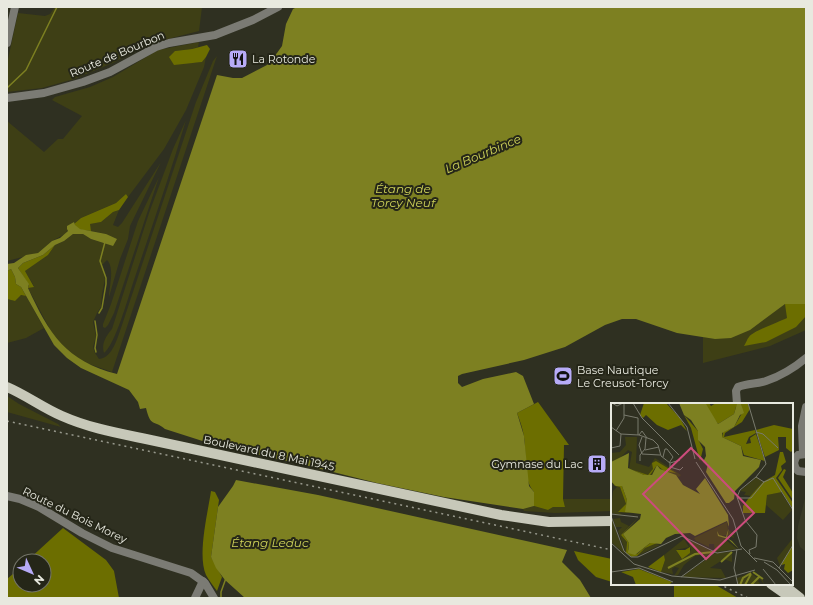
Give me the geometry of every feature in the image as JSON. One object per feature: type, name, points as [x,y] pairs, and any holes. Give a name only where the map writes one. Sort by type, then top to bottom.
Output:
[{"type":"main road","name":"Boulevard du 8 Mai 1945","points":[[7,381],[11,389],[51,411],[88,426],[473,509],[548,522],[611,521]]},
{"type":"main road","name":"Boulevard du 8 Mai 1945","points":[[524,518],[545,516],[611,515]]},
{"type":"main road","points":[[772,585],[791,598]]},
{"type":"main road","points":[[783,585],[800,598]]},
{"type":"street","points":[[7,43],[15,7]]},
{"type":"street","name":"Route de Bourbon","points":[[7,98],[44,93],[83,82],[110,72],[156,47],[169,43],[215,35],[278,7]]},
{"type":"street","points":[[737,403],[736,391],[738,388],[784,374],[793,369],[806,358]]},
{"type":"street","points":[[806,407],[802,426],[804,454],[796,457],[793,467],[798,471],[806,472]]},
{"type":"street","name":"Route du Bois Morey","points":[[7,496],[20,499],[39,508],[82,534],[112,548],[183,570],[194,575],[203,581],[214,598]]},
{"type":"street","points":[[195,598],[203,581]]},
{"type":"shaded area","points":[[55,7],[202,7],[199,31],[152,43],[148,41],[115,62],[74,79],[42,88],[7,92],[7,64],[18,13],[45,16],[50,14]]},
{"type":"shaded area","points":[[199,42],[198,47],[175,51],[194,63],[202,62],[206,57],[204,67],[186,110],[164,149],[128,197],[126,194],[116,203],[81,218],[74,224],[74,222],[65,234],[52,241],[38,253],[7,261],[7,121],[44,152],[58,139],[63,139],[82,116],[52,100],[55,97],[90,87],[113,77],[158,50]]},
{"type":"shaded area","points":[[207,45],[210,49],[202,62],[174,65],[169,57],[175,51]]},
{"type":"shaded area","points":[[217,56],[112,372],[89,364],[64,348],[54,337],[28,288],[34,286],[25,271],[48,255],[55,245],[64,241],[73,234],[83,234],[91,239],[113,246],[106,234],[91,231],[89,224],[101,222],[113,212],[119,210],[113,225],[118,227],[161,162],[130,226],[128,239],[120,259],[109,297],[111,268],[107,260],[102,265],[105,279],[101,307],[93,322],[96,336],[93,347],[99,359],[108,355],[119,335],[196,102],[213,61]]},
{"type":"shaded area","points":[[186,120],[121,321],[112,341],[104,353],[104,343],[106,337],[112,329],[149,213],[173,149]]},
{"type":"shaded area","points":[[159,177],[114,313],[105,328],[103,327],[103,324],[138,221]]},
{"type":"shaded area","points":[[126,194],[128,197],[119,210],[113,212],[101,222],[90,224],[91,231],[79,229],[74,224],[81,218],[116,203]]},
{"type":"shaded area","points":[[55,245],[48,255],[25,271],[34,287],[28,288],[29,285],[18,268],[23,263],[43,255]]},
{"type":"shaded area","points":[[11,269],[15,277],[16,284],[21,287],[26,296],[21,295],[15,301],[7,299],[7,271]]},
{"type":"shaded area","points":[[21,295],[26,296],[44,328],[26,338],[7,343],[7,299],[15,301]]},
{"type":"shaded area","points":[[785,304],[806,304],[806,330],[770,346],[703,363],[703,337],[715,339]]},
{"type":"shaded area","points":[[785,304],[806,304],[806,316],[796,327],[766,342],[744,346],[751,335],[787,318]]},
{"type":"shaded area","points":[[7,396],[19,404],[58,424],[61,427],[7,412]]},
{"type":"shaded area","points":[[538,402],[569,445],[564,445],[563,499],[565,507],[553,507],[548,510],[534,506],[534,492],[530,486],[526,473],[524,434],[517,413]]},
{"type":"shaded area","points":[[211,491],[215,492],[219,500],[211,557],[222,577],[217,591],[206,575],[203,556],[204,533]]},
{"type":"shaded area","points":[[806,495],[806,552],[800,547],[797,538],[798,526]]},
{"type":"shaded area","points":[[563,499],[611,499],[611,511],[555,513],[524,511],[523,509],[534,506],[548,510],[553,507],[565,507]]},
{"type":"shaded area","points":[[63,528],[106,560],[114,571],[119,598],[7,598],[7,579],[12,575],[12,593],[52,593],[52,553],[36,553]]},
{"type":"shaded area","points":[[574,551],[611,559],[611,582],[596,577],[578,560]]},
{"type":"shaded area","points":[[674,585],[716,585],[738,598],[674,598]]},
{"type":"water","name":"Étang de Torcy Neuf","points":[[297,7],[806,7],[806,304],[785,304],[750,330],[731,338],[715,339],[677,333],[636,319],[622,319],[605,325],[565,347],[524,360],[458,376],[458,383],[462,387],[483,379],[516,372],[523,376],[534,404],[517,413],[524,436],[529,486],[534,492],[534,506],[523,509],[444,497],[215,445],[165,429],[151,421],[146,408],[140,409],[138,402],[129,390],[81,368],[67,358],[54,345],[21,287],[16,284],[15,277],[11,269],[7,271],[7,264],[14,263],[26,255],[38,253],[52,241],[60,238],[68,231],[67,226],[74,222],[80,229],[106,234],[117,239],[113,246],[91,239],[83,234],[73,234],[64,241],[55,245],[43,255],[23,263],[18,268],[29,284],[28,288],[44,319],[61,343],[85,362],[117,374],[217,75],[242,78],[267,65],[282,46],[286,24],[293,9]]},
{"type":"water","name":"Étang Leduc","points":[[236,480],[318,495],[567,550],[562,562],[580,580],[591,598],[245,598],[225,580],[216,568],[211,557],[218,507]]},
{"type":"waterway","points":[[7,88],[26,70],[57,7]]},
{"type":"waterway","points":[[99,313],[102,308],[106,284],[106,278],[100,261],[105,242]]},
{"type":"waterway","points":[[95,321],[97,335],[95,348],[96,352]]},
{"type":"waterway","points":[[221,598],[221,592],[226,578]]},
{"type":"railway","points":[[7,421],[611,550]]},
{"type":"railway","points":[[721,585],[748,598]]},
{"type":"place","name":"La Rotonde","points":[[238,59]]},
{"type":"place","name":"Base Nautique Le Creusot-Torcy","points":[[563,376]]},
{"type":"place","name":"Gymnase du Lac","points":[[597,464]]},
{"type":"water label","name":"La Bourbince","points":[[483,154]]}]
